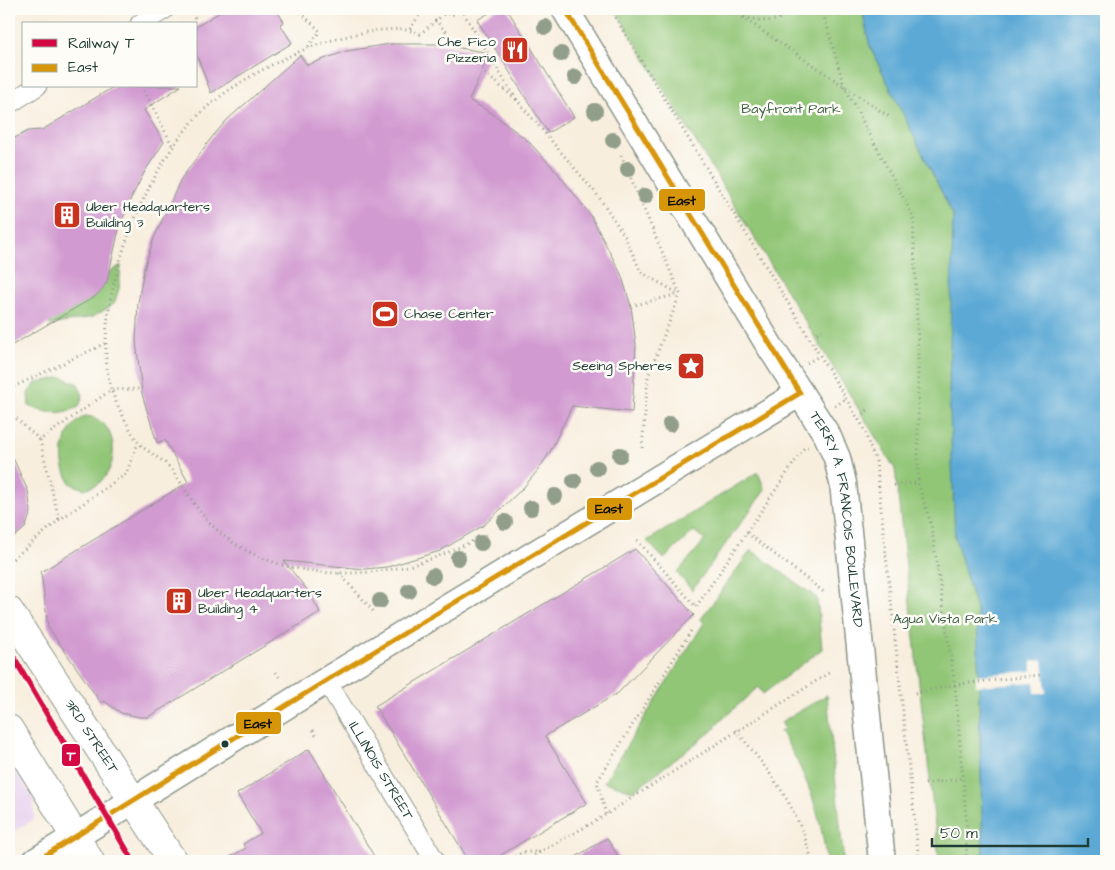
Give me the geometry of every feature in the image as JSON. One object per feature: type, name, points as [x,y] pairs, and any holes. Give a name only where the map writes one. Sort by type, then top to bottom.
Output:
[{"type":"main road","name":"3RD STREET","points":[[9,612],[74,714],[173,861]]},
{"type":"main road","points":[[9,729],[90,861]]},
{"type":"street","name":"TERRY A. FRANCOIS BOULEVARD","points":[[565,9],[827,435],[837,458],[843,483],[882,861]]},
{"type":"street","points":[[9,104],[34,88]]},
{"type":"street","points":[[36,861],[134,802],[326,680],[800,393]]},
{"type":"street","name":"ILLINOIS STREET","points":[[326,680],[436,861]]},
{"type":"path","points":[[297,9],[320,31],[307,48]]},
{"type":"path","points":[[410,29],[422,9]]},
{"type":"path","points":[[488,534],[443,554],[405,566],[366,573],[339,573],[290,568],[235,543],[206,519],[168,466],[138,443],[111,390],[106,343],[114,280],[131,228],[172,145],[208,107],[260,70],[307,48],[356,33],[410,29],[420,34],[444,14],[453,14],[461,9],[516,98],[599,197],[624,235],[641,272],[680,294]]},
{"type":"path","points":[[610,9],[869,440],[876,462],[919,861]]},
{"type":"path","points":[[730,9],[891,118]]},
{"type":"path","points":[[735,9],[740,16],[760,21],[775,21],[787,15],[793,9]]},
{"type":"path","points":[[822,10],[844,86],[913,216],[918,348],[918,483],[931,524],[955,685],[967,829],[966,861]]},
{"type":"path","points":[[192,13],[195,18]]},
{"type":"path","points":[[435,20],[463,49]]},
{"type":"path","points":[[482,71],[516,98]]},
{"type":"path","points":[[143,88],[172,145]]},
{"type":"path","points":[[621,155],[680,294],[648,377],[642,448]]},
{"type":"path","points":[[631,306],[680,294]]},
{"type":"path","points":[[817,333],[822,330]]},
{"type":"path","points":[[9,389],[106,343]]},
{"type":"path","points":[[40,440],[111,390],[139,389]]},
{"type":"path","points":[[863,414],[868,410]]},
{"type":"path","points":[[9,412],[40,440],[59,520]]},
{"type":"path","points":[[9,562],[59,520],[126,474],[138,443]]},
{"type":"path","points":[[637,540],[696,607],[804,448]]},
{"type":"path","points":[[894,485],[918,483]]},
{"type":"path","points":[[747,533],[825,593]]},
{"type":"path","points":[[339,573],[374,612]]},
{"type":"path","points":[[606,814],[597,782],[691,631]]},
{"type":"path","points":[[526,861],[606,814],[832,671]]},
{"type":"path","points":[[276,672],[279,677]]},
{"type":"path","points":[[916,693],[955,685],[1040,674]]},
{"type":"path","points":[[313,730],[316,736]]},
{"type":"path","points":[[736,730],[770,772],[792,806],[802,827],[812,861]]},
{"type":"path","points":[[925,784],[963,778]]},
{"type":"path","points":[[506,861],[523,852],[540,852]]},
{"type":"shaded area","points":[[9,759],[34,800],[34,819],[9,834]]},
{"type":"green space","name":"Bayfront Park","points":[[615,9],[862,9],[870,47],[953,215],[955,538],[977,612],[983,861],[939,861],[895,469]]},
{"type":"green space","points":[[121,265],[119,289],[114,304],[93,317],[51,325],[38,317]]},
{"type":"green space","points":[[62,377],[78,384],[83,395],[79,407],[54,412],[42,411],[29,406],[28,393],[36,383]]},
{"type":"green space","points":[[85,416],[96,418],[104,424],[110,433],[113,443],[113,454],[111,465],[106,475],[96,485],[85,489],[71,484],[66,475],[63,466],[63,447],[71,429]]},
{"type":"green space","points":[[758,472],[765,490],[692,590],[677,573],[705,540],[694,531],[664,559],[647,541]]},
{"type":"green space","points":[[751,550],[817,598],[822,649],[763,694],[758,687],[715,726],[716,728],[633,791],[604,782],[704,623],[701,619]]},
{"type":"green space","points":[[827,695],[843,861],[826,861],[821,826],[811,793],[780,731],[785,729],[781,722]]},
{"type":"water","points":[[862,9],[1106,9],[1106,861],[983,861],[977,612],[955,538],[949,391],[953,215],[870,47]]},
{"type":"pier","points":[[1043,660],[1046,693],[1035,693],[1034,682],[976,686],[976,675],[1032,671],[1032,661]]},
{"type":"building","points":[[225,9],[276,9],[284,22],[280,24],[292,43],[211,93],[198,58],[198,26]]},
{"type":"building","name":"Che Fico Pizzeria","points":[[496,9],[507,9],[574,117],[548,133],[477,20]]},
{"type":"building","name":"Chase Center","points":[[390,44],[436,44],[490,53],[469,100],[490,112],[527,140],[557,172],[591,216],[621,274],[631,306],[636,345],[632,412],[572,406],[550,452],[523,488],[484,525],[440,551],[387,567],[364,569],[284,561],[308,591],[320,612],[148,717],[121,713],[104,701],[101,703],[48,627],[41,572],[188,482],[165,440],[157,443],[142,394],[136,340],[138,303],[144,269],[154,238],[181,179],[212,137],[227,120],[300,55],[307,65],[347,51]]},
{"type":"building","name":"Uber Headquarters Building 3","points":[[112,88],[178,88],[144,110],[164,142],[145,171],[130,200],[119,229],[107,282],[96,296],[9,347],[9,141],[28,131],[42,130]]},
{"type":"building","points":[[9,449],[28,491],[31,512],[25,528],[9,541]]},
{"type":"building","points":[[635,549],[694,615],[618,693],[545,736],[587,803],[491,861],[469,861],[375,706]]},
{"type":"building","points":[[309,749],[377,861],[223,861],[246,848],[243,844],[261,833],[237,794]]},
{"type":"building","points":[[607,838],[621,861],[569,861]]},
{"type":"rail line","name":"T","points":[[9,649],[133,861]]},
{"type":"transit line","name":"East","points":[[36,861],[332,677],[800,393],[565,9]]},
{"type":"place","name":"Che Fico Pizzeria","points":[[515,50]]},
{"type":"place","name":"Uber Headquarters Building 3","points":[[67,215]]},
{"type":"place","name":"Chase Center","points":[[385,314]]},
{"type":"place","name":"Seeing Spheres","points":[[691,366]]},
{"type":"place","name":"Uber Headquarters Building 4","points":[[179,601]]},
{"type":"park label","name":"Agua Vista Park","points":[[945,619]]}]
